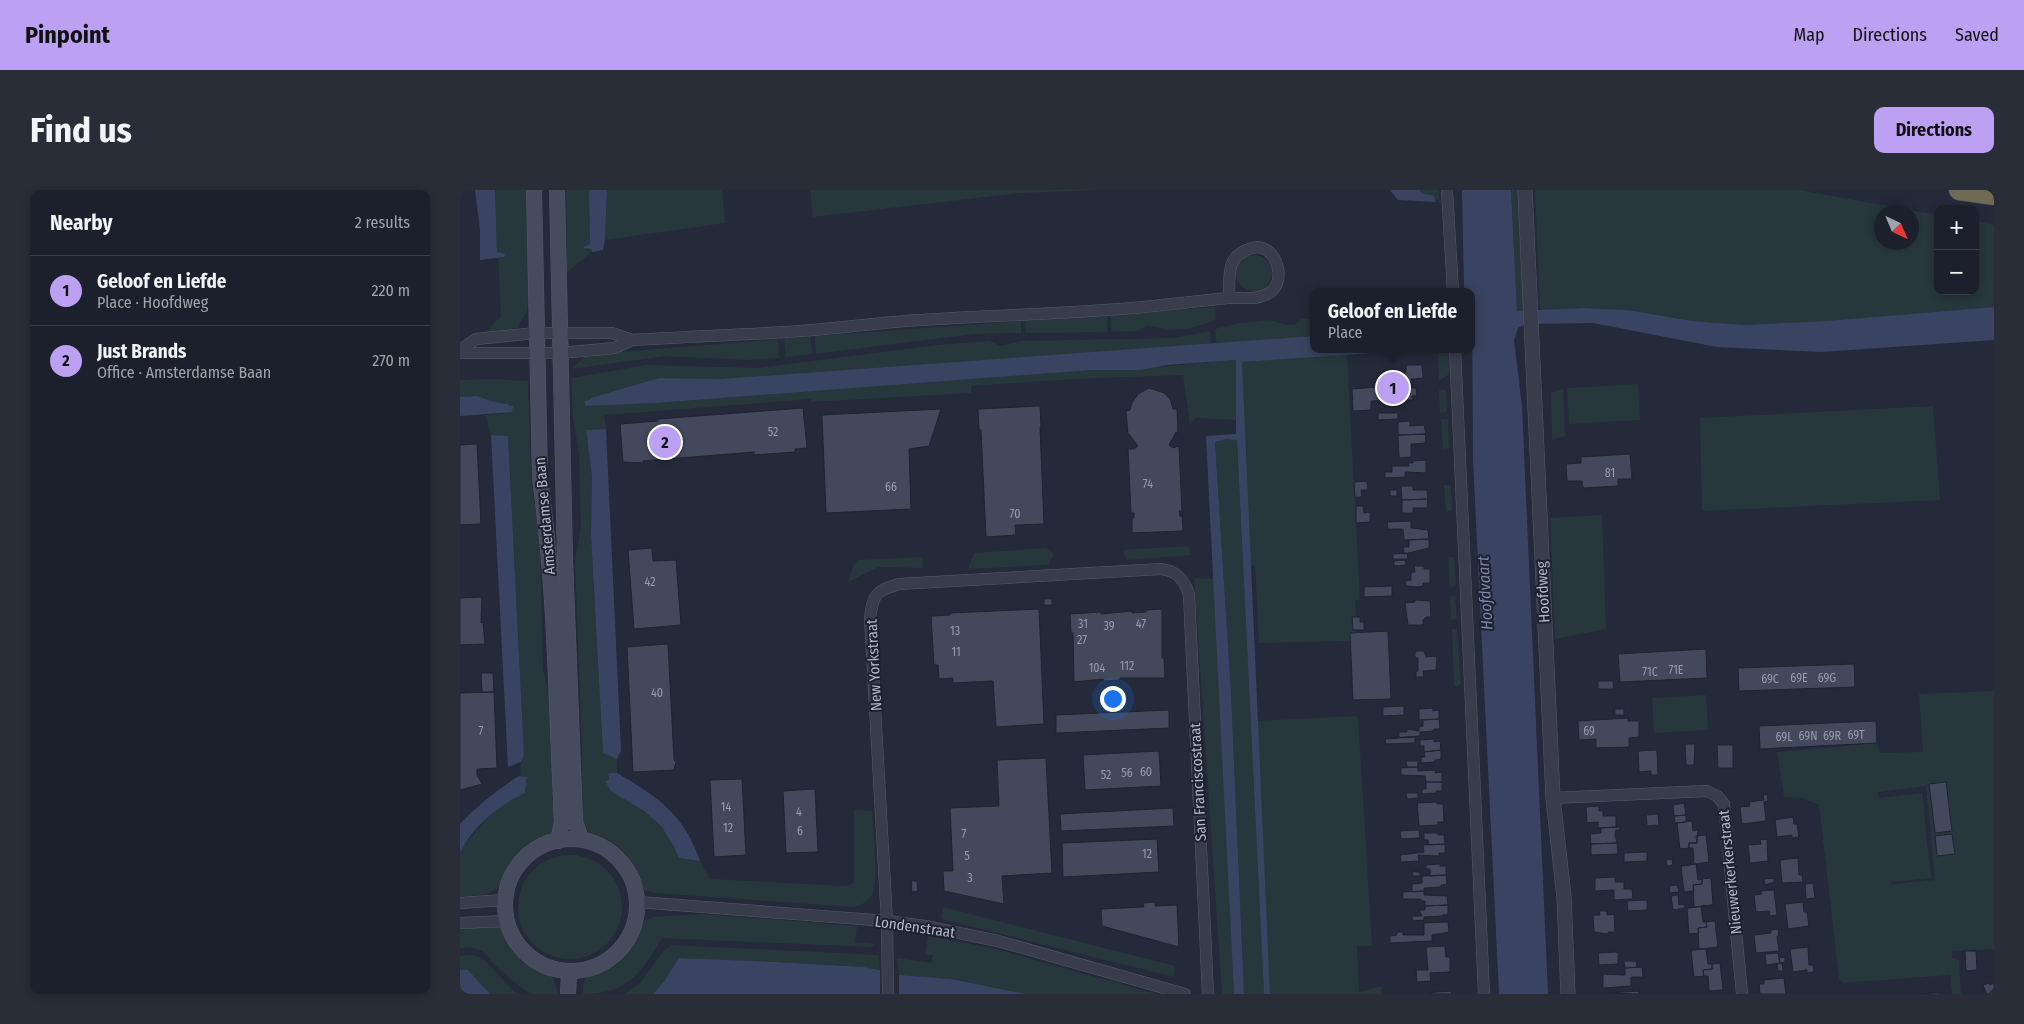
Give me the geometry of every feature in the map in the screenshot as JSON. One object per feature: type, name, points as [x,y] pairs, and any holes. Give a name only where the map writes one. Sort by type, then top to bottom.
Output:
[{"type":"highway","points":[[1959,190],[1994,195]]},
{"type":"main road","name":"Amsterdamse Baan","points":[[534,190],[540,479],[546,521],[556,664],[562,822],[558,841]]},
{"type":"main road","name":"Amsterdamse Baan","points":[[557,190],[565,559],[575,821],[581,839]]},
{"type":"main road","points":[[581,839],[598,844],[614,854],[626,868],[634,884],[638,902],[636,920],[630,937],[619,952],[596,967],[569,972],[548,968],[529,958],[514,941],[506,921],[504,900],[508,882],[517,866],[530,852],[558,841],[581,839]]},
{"type":"main road","points":[[568,994],[569,972]]},
{"type":"street","points":[[1447,190],[1453,288]]},
{"type":"street","name":"Hoofdweg","points":[[1525,190],[1554,798],[1564,896],[1568,994]]},
{"type":"street","points":[[460,351],[560,353],[615,348],[632,340],[812,330],[920,320],[1108,310],[1229,298],[1258,298],[1271,292],[1279,281],[1278,269],[1274,258],[1265,250],[1256,247],[1238,253],[1232,262],[1230,270],[1229,298]]},
{"type":"street","points":[[460,351],[476,339],[536,333],[612,333],[632,340]]},
{"type":"street","points":[[1456,353],[1484,994]]},
{"type":"street","name":"New Yorkstraat","points":[[888,994],[887,921],[870,618],[872,601],[880,590],[898,584],[1161,569],[1176,574]]},
{"type":"street","name":"San Franciscostraat","points":[[1176,574],[1185,583],[1189,595],[1208,994]]},
{"type":"street","name":"Nieuwerkerkerstraat","points":[[1554,798],[1707,791],[1717,796],[1724,804],[1742,994]]},
{"type":"street","points":[[460,903],[504,900]]},
{"type":"street","name":"Londenstraat","points":[[638,902],[887,921],[925,926],[998,941],[1185,994]]},
{"type":"street","points":[[460,923],[506,921]]},
{"type":"shaded area","points":[[495,190],[526,190],[529,289],[527,311],[517,328],[482,336],[501,316],[498,258],[504,257],[497,252]]},
{"type":"shaded area","points":[[566,190],[589,190],[590,244],[585,250],[591,249],[592,252],[567,272]]},
{"type":"shaded area","points":[[607,190],[722,190],[725,223],[605,240]]},
{"type":"shaded area","points":[[810,190],[1101,190],[1021,193],[813,217]]},
{"type":"shaded area","points":[[1419,190],[1439,190],[1439,200],[1434,199],[1433,195],[1423,194]]},
{"type":"shaded area","points":[[1511,190],[1520,190],[1524,312],[1517,311]]},
{"type":"shaded area","points":[[1535,190],[1799,190],[1882,205],[1874,205],[1874,250],[1919,250],[1919,212],[1934,214],[1934,295],[1979,295],[1979,222],[1994,225],[1994,307],[1826,321],[1744,325],[1692,321],[1628,310],[1583,308],[1540,311]]},
{"type":"shaded area","points":[[1254,255],[1267,260],[1272,273],[1267,286],[1254,291],[1241,286],[1236,273],[1241,260]]},
{"type":"shaded area","points":[[1215,307],[1216,320],[1188,329],[1165,330],[1147,326],[1138,331],[1111,332],[1110,315]]},
{"type":"shaded area","points":[[1107,315],[1107,332],[1026,333],[1025,321]]},
{"type":"shaded area","points":[[1302,319],[1310,319],[1310,336],[1216,344],[1215,329],[1240,323],[1270,320],[1286,325],[1294,325]]},
{"type":"shaded area","points":[[1021,321],[1021,333],[974,334],[816,354],[815,336]]},
{"type":"shaded area","points":[[1210,331],[1211,344],[719,379],[659,378],[591,400],[585,406],[656,403],[1236,360],[1236,420],[1195,418],[1190,425],[1183,375],[1073,379],[971,386],[971,393],[811,402],[811,399],[604,415],[606,429],[586,430],[592,476],[591,535],[603,752],[617,759],[617,773],[608,773],[609,780],[606,782],[612,791],[644,811],[661,826],[679,858],[700,861],[710,879],[845,886],[854,883],[854,809],[872,811],[876,866],[875,887],[867,901],[852,907],[655,893],[644,890],[637,869],[624,852],[607,839],[588,831],[580,819],[582,752],[575,561],[581,526],[579,455],[573,417],[571,378],[646,365],[759,368],[937,345],[989,341],[1001,346],[1021,341],[1173,338]]},
{"type":"shaded area","points":[[810,336],[812,354],[786,357],[784,338]]},
{"type":"shaded area","points":[[778,339],[779,358],[746,360],[665,356],[572,369],[584,357],[596,354]]},
{"type":"shaded area","points":[[1438,353],[1448,353],[1449,374],[1439,381]]},
{"type":"shaded area","points":[[1347,354],[1360,599],[1355,601],[1357,633],[1350,641],[1259,643],[1255,566],[1250,565],[1242,362]]},
{"type":"shaded area","points":[[460,380],[528,381],[531,480],[540,536],[543,670],[553,711],[552,799],[557,816],[555,829],[548,837],[523,855],[501,886],[487,894],[460,897],[460,853],[463,846],[490,815],[507,802],[525,793],[527,777],[520,776],[521,762],[524,755],[508,437],[491,435],[485,415],[503,414],[512,406],[496,404],[475,396],[460,397]]},
{"type":"shaded area","points":[[1638,384],[1640,420],[1569,424],[1567,388]]},
{"type":"shaded area","points":[[1563,389],[1565,436],[1552,440],[1551,393]]},
{"type":"shaded area","points":[[1439,390],[1446,390],[1447,411],[1440,413]]},
{"type":"shaded area","points":[[1933,406],[1940,500],[1702,511],[1700,418]]},
{"type":"shaded area","points":[[1441,419],[1448,419],[1449,448],[1443,449]]},
{"type":"shaded area","points":[[1237,439],[1264,994],[1244,994],[1231,693],[1215,442]]},
{"type":"shaded area","points":[[1444,485],[1451,485],[1452,510],[1446,512]]},
{"type":"shaded area","points":[[1602,515],[1606,629],[1555,639],[1550,518]]},
{"type":"shaded area","points":[[1188,546],[1191,555],[1127,560],[1123,550]]},
{"type":"shaded area","points":[[1046,548],[1054,554],[1048,565],[968,569],[974,553]]},
{"type":"shaded area","points":[[922,557],[923,568],[879,567],[848,582],[853,566],[858,560]]},
{"type":"shaded area","points":[[1449,557],[1454,557],[1456,586],[1449,587]]},
{"type":"shaded area","points":[[1194,578],[1215,579],[1234,994],[1222,994]]},
{"type":"shaded area","points":[[1450,596],[1455,596],[1457,619],[1451,620]]},
{"type":"shaded area","points":[[1452,629],[1457,629],[1461,684],[1454,687]]},
{"type":"shaded area","points":[[1994,691],[1994,949],[1952,951],[1952,958],[1959,960],[1961,994],[1952,994],[1950,975],[1842,983],[1839,978],[1819,805],[1802,798],[1784,797],[1777,752],[1877,743],[1880,753],[1923,752],[1919,694]],"holes":[[[1926,786],[1935,880],[1891,884],[1891,882],[1931,878],[1922,793],[1879,798],[1878,792]]]},
{"type":"shaded area","points":[[1706,695],[1708,730],[1654,733],[1652,698]]},
{"type":"shaded area","points":[[1356,716],[1358,718],[1372,946],[1357,946],[1359,992],[1382,986],[1381,994],[1270,994],[1257,721]]},
{"type":"shaded area","points":[[570,855],[590,859],[607,870],[618,887],[622,907],[618,927],[607,944],[590,955],[570,959],[550,955],[533,944],[522,927],[518,907],[522,887],[533,870],[550,859]]},
{"type":"shaded area","points":[[943,907],[1175,966],[1174,977],[941,919]]},
{"type":"shaded area","points":[[704,914],[857,926],[855,942],[875,944],[871,947],[662,938],[647,962],[632,979],[622,986],[611,990],[583,994],[585,978],[605,970],[622,958],[635,941],[644,921],[653,917]]},
{"type":"shaded area","points":[[494,923],[504,929],[512,945],[526,961],[553,978],[557,994],[534,994],[529,992],[511,979],[479,949],[460,948],[460,925]]},
{"type":"shaded area","points":[[928,936],[997,949],[1156,994],[1026,994],[951,979],[899,975],[897,958],[931,963],[933,955],[925,955]]},
{"type":"shaded area","points":[[672,945],[879,955],[880,970],[863,967],[679,958],[665,980],[653,994],[624,994],[640,983],[664,950]]},
{"type":"shaded area","points":[[472,955],[482,958],[517,994],[490,994],[468,970],[460,970],[460,956]]},
{"type":"water","points":[[475,190],[495,190],[497,252],[505,254],[504,257],[480,260],[480,230]]},
{"type":"water","points":[[589,190],[607,190],[603,250],[592,252],[591,249],[583,248],[590,244]]},
{"type":"water","points":[[1390,190],[1419,190],[1423,194],[1433,195],[1436,202],[1398,200]]},
{"type":"water","name":"Hoofdvaart","points":[[1462,190],[1511,190],[1517,311],[1583,308],[1628,310],[1692,321],[1744,325],[1826,321],[1994,307],[1994,340],[1821,352],[1717,347],[1593,323],[1525,324],[1518,328],[1514,340],[1522,407],[1548,994],[1499,994],[1473,460],[1472,353],[1475,353],[1475,288],[1464,288]]},
{"type":"water","points":[[1310,336],[1310,353],[1373,353],[1242,362],[1270,994],[1264,994],[1237,440],[1227,439],[1215,442],[1231,693],[1244,994],[1234,994],[1206,436],[1236,434],[1236,360],[1167,365],[1140,370],[1092,370],[656,403],[585,406],[585,401],[591,398],[659,378],[719,379]]},
{"type":"water","points":[[476,396],[513,406],[512,412],[460,416],[460,397]]},
{"type":"water","points":[[606,429],[621,751],[617,759],[603,753],[591,535],[592,476],[586,430]]},
{"type":"water","points":[[491,435],[508,436],[524,755],[521,762],[508,767]]},
{"type":"water","points":[[608,773],[617,773],[645,790],[668,808],[686,831],[700,861],[679,858],[661,826],[644,811],[611,791],[605,781],[609,780]]},
{"type":"water","points":[[519,776],[527,777],[526,783],[528,784],[526,785],[525,793],[505,804],[487,818],[465,843],[460,853],[460,824],[488,798]]},
{"type":"water","points":[[679,958],[863,967],[880,970],[880,994],[653,994],[665,980]]},
{"type":"water","points":[[460,970],[468,970],[490,994],[460,994]]},
{"type":"water","points":[[899,975],[951,979],[1026,994],[899,994]]},
{"type":"building","points":[[1406,365],[1422,365],[1423,378],[1411,379],[1412,388],[1416,388],[1417,396],[1412,396],[1413,400],[1371,401],[1371,410],[1353,411],[1352,389],[1403,385],[1403,373],[1406,373]]},
{"type":"building","points":[[1149,388],[1164,393],[1170,399],[1173,409],[1177,409],[1178,433],[1176,432],[1169,445],[1173,448],[1179,446],[1182,511],[1179,511],[1180,516],[1182,516],[1183,531],[1132,533],[1134,513],[1131,513],[1128,449],[1134,449],[1138,446],[1128,435],[1126,411],[1130,410],[1138,394]]},
{"type":"building","points":[[1040,406],[1044,524],[1015,525],[1016,535],[986,537],[981,430],[979,430],[978,409]]},
{"type":"building","points":[[803,408],[807,448],[795,449],[795,452],[754,455],[754,452],[643,461],[644,463],[623,462],[620,424],[658,421],[658,419]]},
{"type":"building","points":[[941,409],[929,446],[909,449],[911,509],[826,513],[822,415]]},
{"type":"building","points":[[1378,413],[1398,413],[1398,419],[1378,420]]},
{"type":"building","points":[[1410,421],[1410,426],[1424,425],[1426,434],[1398,435],[1398,422]]},
{"type":"building","points":[[1426,434],[1425,443],[1411,444],[1411,457],[1399,458],[1398,435]]},
{"type":"building","points":[[477,444],[481,524],[460,525],[460,445]]},
{"type":"building","points":[[1630,454],[1632,479],[1618,479],[1618,486],[1583,488],[1582,481],[1567,481],[1566,464],[1581,463],[1581,457]]},
{"type":"building","points":[[1426,460],[1426,473],[1405,472],[1405,477],[1385,478],[1385,472],[1392,472],[1392,466],[1409,466],[1408,463],[1413,463],[1413,461]]},
{"type":"building","points":[[1367,481],[1368,490],[1361,490],[1362,497],[1355,497],[1354,482]]},
{"type":"building","points":[[1401,486],[1413,486],[1413,490],[1427,490],[1428,499],[1402,500]]},
{"type":"building","points":[[1390,490],[1397,490],[1397,496],[1390,496]]},
{"type":"building","points":[[1428,499],[1427,508],[1413,508],[1413,513],[1402,513],[1402,500]]},
{"type":"building","points":[[1356,506],[1363,506],[1364,513],[1370,512],[1370,522],[1356,523]]},
{"type":"building","points":[[1411,521],[1411,528],[1428,530],[1429,539],[1404,540],[1403,529],[1388,529],[1387,522]]},
{"type":"building","points":[[1429,539],[1429,548],[1404,554],[1403,547],[1409,547],[1409,540]]},
{"type":"building","points":[[652,548],[653,561],[676,560],[681,625],[634,629],[628,550]]},
{"type":"building","points":[[1407,553],[1408,559],[1393,559],[1393,554]]},
{"type":"building","points":[[1405,560],[1406,565],[1394,566],[1394,561]]},
{"type":"building","points":[[1414,566],[1424,566],[1424,569],[1430,569],[1430,583],[1423,583],[1423,586],[1418,587],[1406,586],[1405,581],[1411,580],[1411,572],[1415,572]]},
{"type":"building","points":[[1392,586],[1392,596],[1364,597],[1364,587]]},
{"type":"building","points":[[482,597],[481,623],[483,622],[485,644],[460,645],[460,598]]},
{"type":"building","points":[[1044,599],[1052,599],[1052,605],[1044,605]]},
{"type":"building","points":[[1415,600],[1430,601],[1431,617],[1426,617],[1423,620],[1423,625],[1408,625],[1405,603],[1415,602]]},
{"type":"building","points":[[1039,609],[1044,724],[996,727],[993,681],[953,683],[953,678],[939,679],[938,665],[934,665],[931,616],[950,615],[950,613]]},
{"type":"building","points":[[1162,609],[1162,658],[1164,658],[1165,678],[1120,678],[1120,680],[1104,681],[1103,679],[1074,682],[1073,633],[1071,633],[1070,614],[1132,611],[1132,613]]},
{"type":"building","points":[[1352,617],[1360,617],[1360,622],[1364,622],[1364,630],[1353,630]]},
{"type":"building","points":[[1388,631],[1391,699],[1353,700],[1350,633]]},
{"type":"building","points":[[668,644],[674,760],[676,762],[674,770],[633,772],[627,647]]},
{"type":"building","points":[[1706,649],[1707,678],[1620,682],[1618,654]]},
{"type":"building","points":[[1417,651],[1424,651],[1426,657],[1435,656],[1437,658],[1436,670],[1423,671],[1424,677],[1416,677],[1418,658],[1415,658],[1415,653]]},
{"type":"building","points":[[1854,664],[1855,687],[1739,691],[1738,668]]},
{"type":"building","points":[[481,673],[493,673],[494,692],[482,692]]},
{"type":"building","points":[[1598,681],[1613,681],[1614,689],[1598,689]]},
{"type":"building","points":[[494,692],[497,768],[477,769],[477,775],[482,784],[460,790],[460,693]]},
{"type":"building","points":[[1404,706],[1404,715],[1383,716],[1383,707]]},
{"type":"building","points":[[1433,708],[1433,711],[1439,710],[1439,719],[1419,720],[1419,709]]},
{"type":"building","points":[[1615,709],[1624,709],[1624,715],[1615,715]]},
{"type":"building","points":[[1169,710],[1169,728],[1056,733],[1056,715]]},
{"type":"building","points":[[1628,718],[1628,721],[1639,721],[1639,737],[1629,738],[1629,747],[1596,748],[1596,739],[1579,740],[1578,721]]},
{"type":"building","points":[[1439,719],[1440,729],[1420,732],[1420,736],[1390,738],[1399,737],[1399,732],[1407,732],[1407,729],[1419,731],[1419,727],[1423,726],[1423,720]]},
{"type":"building","points":[[1876,721],[1877,743],[1760,749],[1759,726]]},
{"type":"building","points":[[1415,737],[1415,743],[1386,744],[1385,739]]},
{"type":"building","points":[[1434,739],[1434,742],[1440,741],[1441,750],[1424,752],[1424,746],[1420,746],[1420,740]]},
{"type":"building","points":[[1685,744],[1695,744],[1694,765],[1686,765]]},
{"type":"building","points":[[1717,745],[1733,745],[1733,768],[1718,768]]},
{"type":"building","points":[[1441,750],[1441,759],[1435,760],[1435,762],[1421,763],[1421,757],[1425,757],[1424,752]]},
{"type":"building","points":[[1657,750],[1658,775],[1651,775],[1651,771],[1639,772],[1638,751]]},
{"type":"building","points":[[1159,751],[1161,786],[1085,790],[1083,755]]},
{"type":"building","points":[[1046,758],[1052,873],[1002,876],[1004,904],[944,891],[943,871],[953,871],[950,808],[999,806],[997,760]]},
{"type":"building","points":[[1406,761],[1418,761],[1418,767],[1407,767]]},
{"type":"building","points":[[1418,767],[1418,771],[1436,770],[1435,773],[1442,772],[1442,782],[1426,782],[1425,776],[1401,775],[1401,768]]},
{"type":"building","points":[[742,779],[746,855],[714,857],[710,780]]},
{"type":"building","points":[[1426,782],[1442,782],[1442,791],[1422,794],[1422,789],[1426,789]]},
{"type":"building","points":[[1946,782],[1952,831],[1935,833],[1929,784]]},
{"type":"building","points":[[815,789],[818,852],[786,853],[783,791]]},
{"type":"building","points":[[1406,793],[1418,793],[1418,798],[1407,799]]},
{"type":"building","points":[[1767,794],[1768,801],[1764,802],[1766,821],[1742,824],[1740,807],[1750,806],[1749,802],[1764,800],[1763,795]]},
{"type":"building","points":[[1437,802],[1437,804],[1443,804],[1444,822],[1438,822],[1438,825],[1419,826],[1417,803]]},
{"type":"building","points":[[1684,803],[1686,815],[1674,816],[1673,805]]},
{"type":"building","points":[[1599,806],[1599,811],[1603,811],[1603,816],[1616,816],[1616,827],[1598,828],[1598,822],[1587,823],[1586,807]]},
{"type":"building","points":[[1173,808],[1174,826],[1061,831],[1060,814]]},
{"type":"building","points":[[1658,814],[1659,825],[1647,826],[1646,815]]},
{"type":"building","points":[[1686,815],[1686,822],[1675,823],[1674,816]]},
{"type":"building","points":[[1793,817],[1794,824],[1797,824],[1799,837],[1792,838],[1792,835],[1777,837],[1775,820]]},
{"type":"building","points":[[1692,821],[1693,831],[1698,830],[1697,843],[1689,843],[1689,848],[1680,849],[1677,823]]},
{"type":"building","points":[[1620,827],[1620,830],[1616,830],[1615,835],[1617,843],[1591,844],[1590,834],[1601,833],[1601,828]]},
{"type":"building","points":[[1419,830],[1420,838],[1401,839],[1400,831]]},
{"type":"building","points":[[1424,833],[1444,835],[1445,844],[1429,845],[1428,840],[1424,840]]},
{"type":"building","points":[[1952,834],[1955,854],[1937,856],[1935,836]]},
{"type":"building","points":[[1706,835],[1709,862],[1681,866],[1694,863],[1693,848],[1689,848],[1689,843],[1697,843],[1696,836]]},
{"type":"building","points":[[1157,839],[1159,872],[1063,877],[1062,843]]},
{"type":"building","points":[[1767,839],[1768,861],[1750,863],[1748,845],[1761,844],[1760,840]]},
{"type":"building","points":[[1617,843],[1618,854],[1591,855],[1591,844]]},
{"type":"building","points":[[1445,844],[1445,853],[1439,853],[1439,856],[1418,855],[1419,861],[1401,862],[1400,855],[1424,852],[1423,845]]},
{"type":"building","points":[[1647,852],[1647,861],[1624,862],[1624,853]]},
{"type":"building","points":[[1798,858],[1799,875],[1802,875],[1803,882],[1782,883],[1780,860]]},
{"type":"building","points":[[1672,859],[1673,865],[1667,866],[1666,860]]},
{"type":"building","points":[[1440,864],[1440,866],[1446,866],[1446,875],[1430,876],[1430,869],[1426,869],[1426,865]]},
{"type":"building","points":[[1696,864],[1698,880],[1702,879],[1702,884],[1693,885],[1694,891],[1684,892],[1681,866]]},
{"type":"building","points":[[1412,872],[1420,872],[1420,876],[1413,876]]},
{"type":"building","points":[[1446,875],[1447,884],[1441,885],[1441,887],[1424,888],[1424,891],[1412,892],[1412,884],[1422,883],[1422,876]]},
{"type":"building","points":[[1615,877],[1615,882],[1624,882],[1624,889],[1632,889],[1633,899],[1614,900],[1614,890],[1595,891],[1595,878]]},
{"type":"building","points":[[1711,878],[1713,905],[1687,908],[1694,906],[1693,885],[1702,884],[1702,879]]},
{"type":"building","points":[[1774,878],[1774,882],[1765,885],[1764,879]]},
{"type":"building","points":[[911,881],[917,881],[918,891],[912,892]]},
{"type":"building","points":[[1813,883],[1815,898],[1806,899],[1805,884]]},
{"type":"building","points":[[1676,885],[1679,892],[1670,893],[1669,886]]},
{"type":"building","points":[[1774,890],[1777,915],[1770,916],[1769,911],[1756,912],[1754,895],[1762,894],[1761,891]]},
{"type":"building","points":[[1424,891],[1424,895],[1447,896],[1448,905],[1425,906],[1425,901],[1421,901],[1421,899],[1403,899],[1403,892]]},
{"type":"building","points":[[1678,895],[1679,905],[1684,904],[1685,908],[1673,910],[1671,896]]},
{"type":"building","points":[[1647,900],[1647,910],[1628,911],[1627,901]]},
{"type":"building","points":[[1155,902],[1155,906],[1177,905],[1179,947],[1102,926],[1101,909],[1144,907],[1143,903]]},
{"type":"building","points":[[1803,902],[1809,926],[1788,929],[1785,904]]},
{"type":"building","points":[[1448,905],[1448,914],[1424,917],[1424,920],[1413,921],[1412,916],[1422,916],[1419,910],[1425,910],[1425,906]]},
{"type":"building","points":[[1701,906],[1703,922],[1706,922],[1707,927],[1698,928],[1699,933],[1689,934],[1687,908]]},
{"type":"building","points":[[1599,911],[1607,911],[1607,915],[1614,914],[1615,932],[1608,932],[1608,934],[1594,932],[1593,915],[1600,915]]},
{"type":"building","points":[[1715,921],[1718,947],[1691,950],[1699,949],[1698,928],[1707,927],[1706,922]]},
{"type":"building","points":[[1448,922],[1449,932],[1432,935],[1432,941],[1390,943],[1390,936],[1397,935],[1397,932],[1403,932],[1403,935],[1424,935],[1424,923]]},
{"type":"building","points":[[1778,929],[1779,951],[1756,953],[1754,935],[1771,933],[1771,930]]},
{"type":"building","points":[[1445,946],[1446,957],[1450,957],[1450,972],[1430,973],[1431,981],[1417,982],[1416,970],[1428,970],[1426,947]]},
{"type":"building","points":[[1808,947],[1809,965],[1813,965],[1814,972],[1807,973],[1807,970],[1793,972],[1790,949]]},
{"type":"building","points":[[1706,949],[1708,964],[1712,964],[1712,969],[1703,970],[1704,976],[1694,977],[1691,950]]},
{"type":"building","points":[[1965,951],[1976,951],[1977,970],[1966,971]]},
{"type":"building","points":[[1618,952],[1618,964],[1599,965],[1598,953]]},
{"type":"building","points":[[1778,953],[1780,963],[1766,965],[1765,954]]},
{"type":"building","points":[[1785,957],[1785,962],[1780,963],[1779,958]]},
{"type":"building","points":[[1624,961],[1636,961],[1637,967],[1625,968]]},
{"type":"building","points":[[1720,963],[1723,990],[1709,991],[1708,976],[1704,976],[1703,970],[1712,969],[1712,964]]},
{"type":"building","points":[[1782,963],[1783,971],[1778,971],[1777,964]]},
{"type":"building","points":[[1642,967],[1643,977],[1631,977],[1631,986],[1603,988],[1603,974],[1625,975],[1625,968]]},
{"type":"building","points":[[1784,978],[1786,994],[1760,994],[1759,984],[1764,984],[1764,980]]},
{"type":"building","points":[[1989,983],[1990,985],[1994,983],[1994,994],[1987,994],[1986,992],[1983,985]]},
{"type":"building","points":[[1451,991],[1452,994],[1429,994],[1436,992]]},
{"type":"building","points":[[1639,991],[1639,994],[1608,993]]},
{"type":"building","points":[[1940,992],[1940,994],[1919,994]]},
{"type":"place","name":"Geloof en Liefde","points":[[1393,388]]},
{"type":"place","name":"Just Brands","points":[[665,442]]}]
